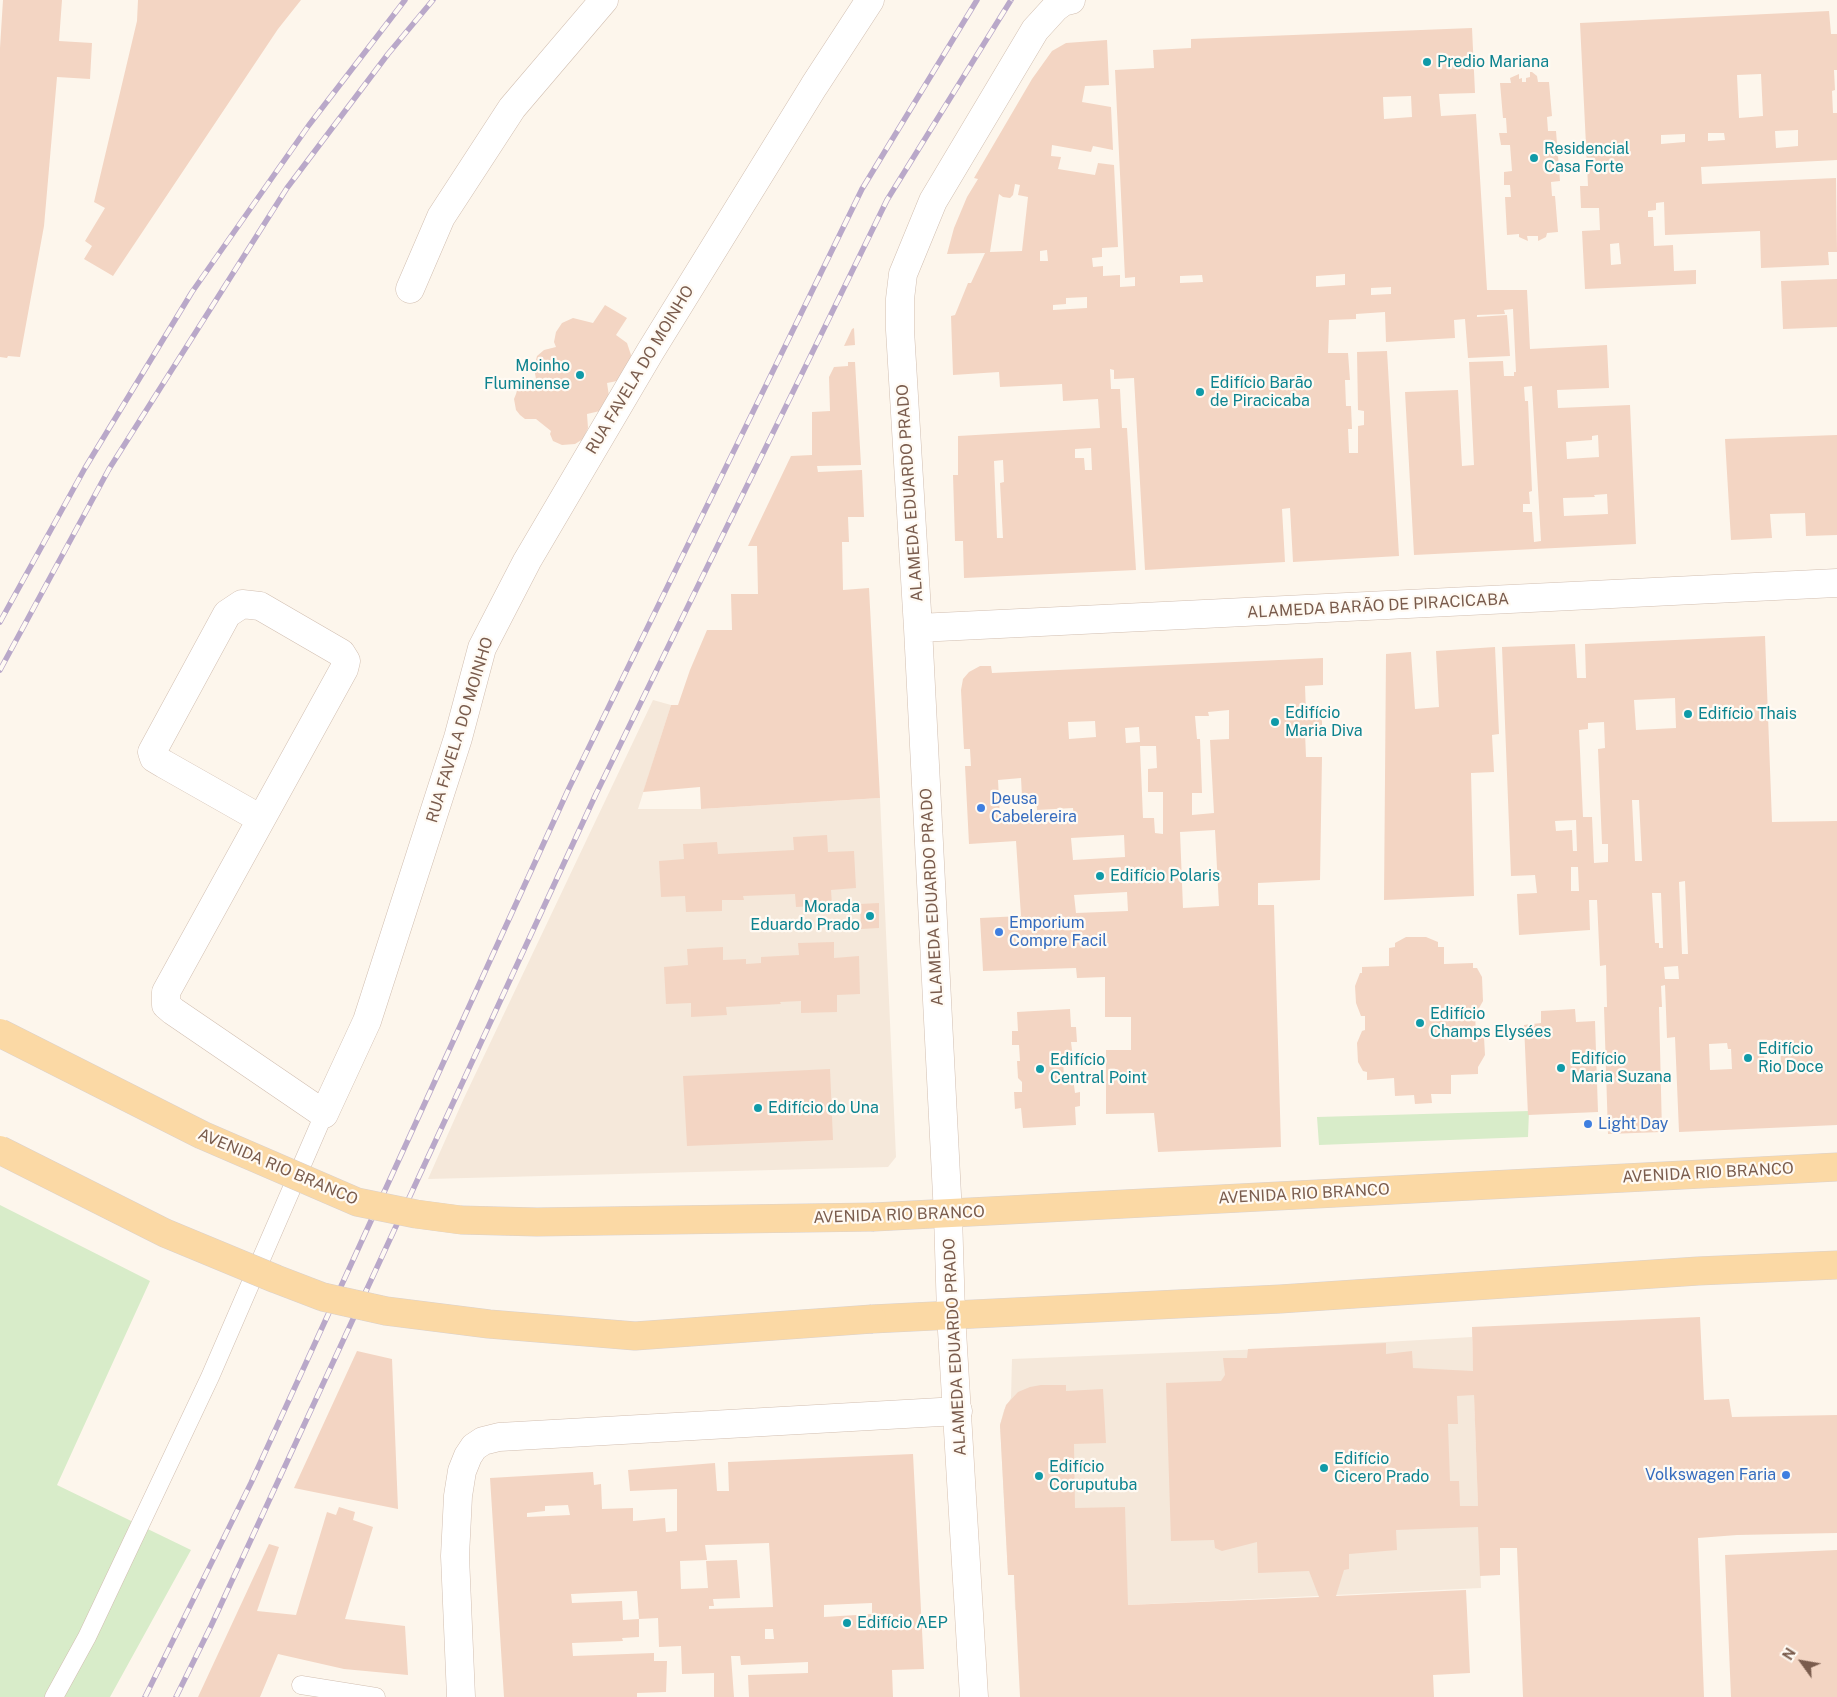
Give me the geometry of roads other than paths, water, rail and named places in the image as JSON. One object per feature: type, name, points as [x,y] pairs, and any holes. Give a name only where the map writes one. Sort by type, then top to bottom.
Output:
[{"type":"main road","name":"AVENIDA RIO BRANCO","points":[[0,1033],[202,1135],[357,1202],[416,1214],[460,1220],[537,1222],[874,1217],[1837,1167]]},
{"type":"main road","points":[[0,1150],[165,1233],[324,1297],[386,1311],[488,1324],[635,1336],[951,1314],[1280,1300],[1698,1271],[1837,1265]]},
{"type":"street","points":[[410,290],[441,217],[512,108],[604,0]]},
{"type":"street","name":"RUA FAVELA DO MOINHO","points":[[324,1114],[367,1021],[458,738],[482,648],[527,560],[650,352],[814,86],[870,0]]},
{"type":"street","name":"ALAMEDA EDUARDO PRADO","points":[[974,1697],[951,1314],[948,1214],[918,628],[900,330],[900,299],[903,274],[933,201],[1035,30],[1055,8],[1063,2],[1071,0]]},
{"type":"street","name":"ALAMEDA BARÃO DE PIRACICABA","points":[[918,628],[1837,583]]},
{"type":"street","points":[[261,819],[154,758],[152,752],[226,614],[242,604],[260,606],[341,653],[346,661],[344,669],[166,992],[166,1005],[324,1114]]},
{"type":"street","points":[[461,1697],[455,1556],[458,1496],[462,1472],[474,1447],[499,1437],[958,1411]]},
{"type":"lane","points":[[54,1697],[87,1637],[210,1377],[324,1114]]},
{"type":"lane","points":[[301,1684],[376,1697]]},
{"type":"railway","points":[[0,622],[85,468],[192,292],[309,125],[405,0]]},
{"type":"railway","points":[[0,670],[109,469],[287,188],[388,54],[433,0]]},
{"type":"railway","points":[[145,1697],[251,1483],[569,788],[862,189],[977,0]]},
{"type":"railway","points":[[176,1697],[211,1626],[596,794],[887,200],[1011,0]]},
{"type":"place","name":"Predio Mariana","points":[[1427,62]]},
{"type":"place","name":"Residencial Casa Forte","points":[[1534,158]]},
{"type":"place","name":"Moinho Fluminense","points":[[580,375]]},
{"type":"place","name":"Edifício Barão de Piracicaba","points":[[1200,392]]},
{"type":"place","name":"Edifício Thais","points":[[1688,714]]},
{"type":"place","name":"Edifício Maria Diva","points":[[1275,722]]},
{"type":"place","name":"Deusa Cabelereira","points":[[981,808]]},
{"type":"place","name":"Edifício Polaris","points":[[1100,876]]},
{"type":"place","name":"Morada Eduardo Prado","points":[[870,916]]},
{"type":"place","name":"Emporium Compre Facil","points":[[999,932]]},
{"type":"place","name":"Edifício Champs Elysées","points":[[1420,1023]]},
{"type":"place","name":"Edifício Rio Doce","points":[[1748,1058]]},
{"type":"place","name":"Edifício Maria Suzana","points":[[1561,1068]]},
{"type":"place","name":"Edifício Central Point","points":[[1040,1069]]},
{"type":"place","name":"Edifício do Una","points":[[758,1108]]},
{"type":"place","name":"Light Day","points":[[1588,1124]]},
{"type":"place","name":"Edifício Cicero Prado","points":[[1324,1468]]},
{"type":"place","name":"Volkswagen Faria","points":[[1786,1475]]},
{"type":"place","name":"Edifício Coruputuba","points":[[1039,1476]]},
{"type":"place","name":"Edifício AEP","points":[[847,1623]]}]
